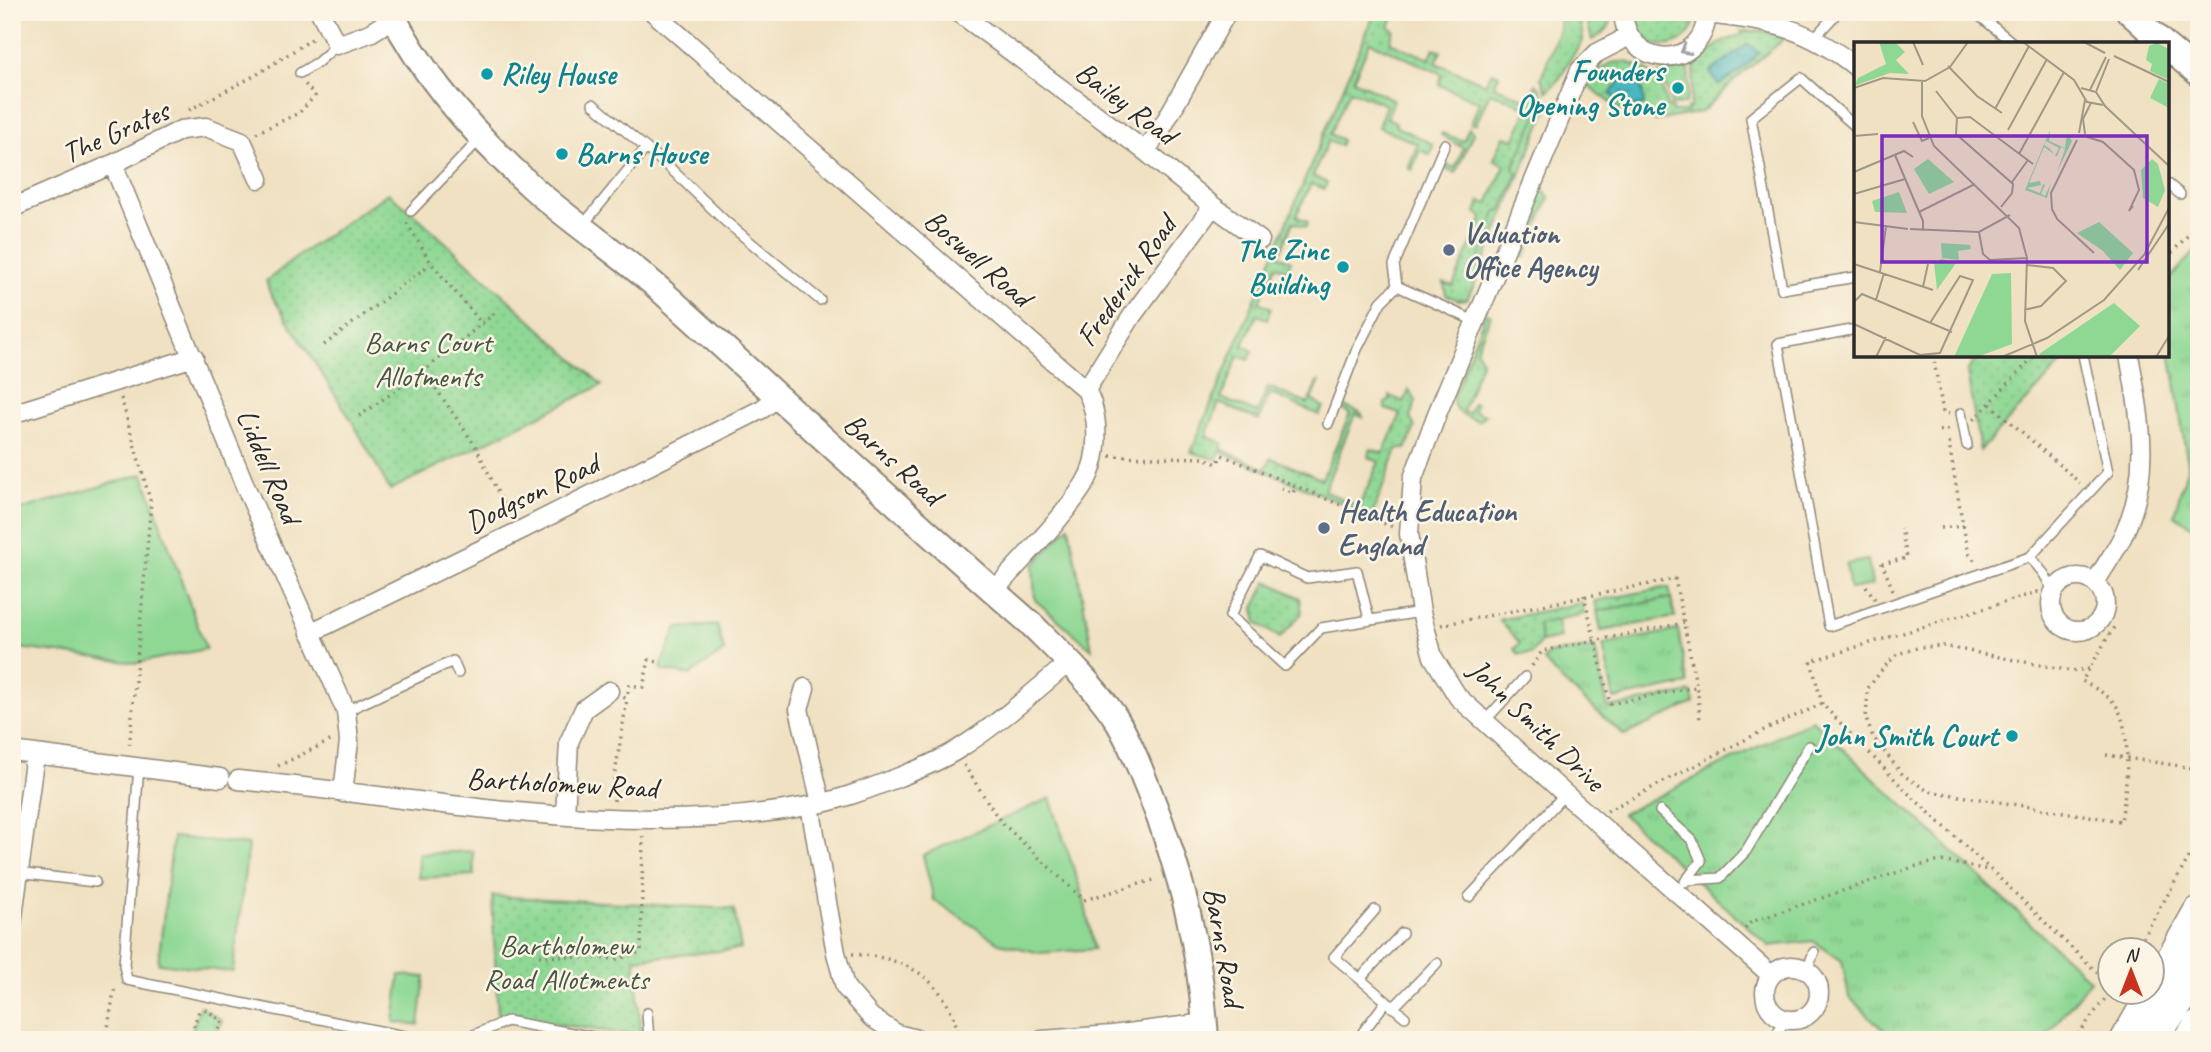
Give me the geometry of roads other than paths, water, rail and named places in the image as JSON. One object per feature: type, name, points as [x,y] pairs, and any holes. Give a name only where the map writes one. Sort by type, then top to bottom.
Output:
[{"type":"highway","points":[[2127,1040],[2199,912]]},
{"type":"highway","points":[[2149,1040],[2184,994],[2199,969]]},
{"type":"highway","points":[[2191,1040],[2199,1027]]},
{"type":"street","points":[[320,12],[337,45],[370,33],[392,15]]},
{"type":"street","name":"Boswell Road","points":[[653,12],[1086,390]]},
{"type":"street","name":"Bailey Road","points":[[958,12],[1145,151],[1259,240]]},
{"type":"street","points":[[1145,151],[1160,131],[1227,12]]},
{"type":"street","points":[[1623,12],[1627,34],[1641,50],[1653,55],[1677,56],[1689,50],[1703,35],[1707,13],[1775,24],[1814,38],[1854,66]]},
{"type":"street","points":[[2129,12],[2163,42]]},
{"type":"street","name":"Barns Road","points":[[392,15],[436,85],[482,138],[534,189],[654,285],[1031,623],[1069,662],[1114,716],[1139,765],[1178,873],[1197,945],[1206,1031]]},
{"type":"street","name":"John Smith Drive","points":[[1627,34],[1620,41],[1597,53],[1580,70],[1413,478],[1409,534],[1423,620],[1433,657],[1458,697],[1565,794],[1681,885],[1771,975]]},
{"type":"street","points":[[2169,48],[2199,74]]},
{"type":"street","name":"The Grates","points":[[12,208],[181,131],[206,127],[242,141],[259,179]]},
{"type":"street","name":"Liddell Road","points":[[113,164],[246,488],[346,711],[349,732],[343,793]]},
{"type":"street","name":"Frederick Road","points":[[1086,390],[1132,316],[1213,206]]},
{"type":"street","points":[[12,414],[194,357]]},
{"type":"street","points":[[2095,583],[2125,533],[2138,496],[2143,457],[2129,357]]},
{"type":"street","points":[[994,591],[1086,482],[1094,455],[1096,431],[1093,403],[1086,390]]},
{"type":"street","name":"Dodgson Road","points":[[310,633],[762,409],[777,398]]},
{"type":"street","points":[[2081,577],[2095,583],[2101,589],[2106,603],[2100,621],[2089,630],[2077,632],[2063,627],[2052,610],[2053,594],[2060,584],[2081,577]]},
{"type":"street","name":"Bartholomew Road","points":[[12,751],[437,804],[565,815],[734,817],[815,805],[870,788],[956,751],[1020,704],[1069,662]]},
{"type":"street","points":[[805,688],[799,709],[836,953],[845,987],[871,1017],[897,1034],[920,1040]]},
{"type":"street","points":[[565,815],[569,742],[584,709],[609,691]]},
{"type":"street","points":[[12,923],[16,873],[35,754]]},
{"type":"street","points":[[1788,966],[1807,970],[1819,985],[1818,1003],[1806,1017],[1783,1020],[1772,1012],[1767,1003],[1766,985],[1771,975],[1788,966]]},
{"type":"street","points":[[1042,1040],[1206,1031]]},
{"type":"lane","points":[[1814,38],[1838,12]]},
{"type":"lane","points":[[1975,12],[2012,42]]},
{"type":"lane","points":[[300,73],[337,45]]},
{"type":"lane","points":[[1854,125],[1801,78],[1751,118],[1782,289],[1854,277]]},
{"type":"lane","points":[[593,104],[646,148],[725,221],[820,300]]},
{"type":"lane","points":[[411,211],[482,138]]},
{"type":"lane","points":[[1397,286],[1394,265],[1445,144]]},
{"type":"lane","points":[[582,227],[646,148]]},
{"type":"lane","points":[[2169,185],[2180,194]]},
{"type":"lane","points":[[1397,286],[1477,322]]},
{"type":"lane","points":[[1328,424],[1363,337],[1381,302],[1397,286]]},
{"type":"lane","points":[[1854,329],[1778,344],[1829,625],[2030,557],[2108,472],[2083,357]]},
{"type":"lane","points":[[1961,413],[1967,445]]},
{"type":"lane","points":[[1369,619],[1357,571],[1307,578],[1260,556],[1230,616],[1285,666],[1321,628],[1369,619],[1423,620]]},
{"type":"lane","points":[[2030,557],[2044,573],[2053,594]]},
{"type":"lane","points":[[346,711],[453,661],[458,673]]},
{"type":"lane","points":[[1484,722],[1525,677]]},
{"type":"lane","points":[[1681,885],[1720,878],[1746,851],[1810,746]]},
{"type":"lane","points":[[134,766],[124,965],[127,980],[424,1040]]},
{"type":"lane","points":[[1469,897],[1565,794]]},
{"type":"lane","points":[[1660,811],[1692,840],[1701,861],[1681,885]]},
{"type":"lane","points":[[16,873],[95,882]]},
{"type":"lane","points":[[1375,910],[1334,957],[1405,1017]]},
{"type":"lane","points":[[1360,979],[1402,933]]},
{"type":"lane","points":[[1807,970],[1814,952]]},
{"type":"lane","points":[[1360,1040],[1363,1032],[1437,962]]},
{"type":"lane","points":[[647,1013],[649,1040]]},
{"type":"lane","points":[[1773,1040],[1783,1020]]},
{"type":"lane","points":[[462,1040],[507,1021],[609,1040]]},
{"type":"water","points":[[1748,44],[1759,53],[1719,85],[1710,72]]},
{"type":"water","points":[[1621,80],[1640,86],[1644,105],[1626,107],[1610,94]]},
{"type":"place","name":"Riley House","points":[[487,74]]},
{"type":"place","name":"Founders Opening Stone","points":[[1678,88]]},
{"type":"place","name":"Barns House","points":[[562,154]]},
{"type":"place","name":"Valuation Office Agency","points":[[1449,250]]},
{"type":"place","name":"The Zinc Building","points":[[1343,267]]},
{"type":"place","name":"Health Education England","points":[[1324,528]]},
{"type":"place","name":"John Smith Court","points":[[2012,736]]},
{"type":"park label","name":"Barns Court Allotments","points":[[428,359]]},
{"type":"park label","name":"Bartholomew Road Allotments","points":[[566,962]]}]
